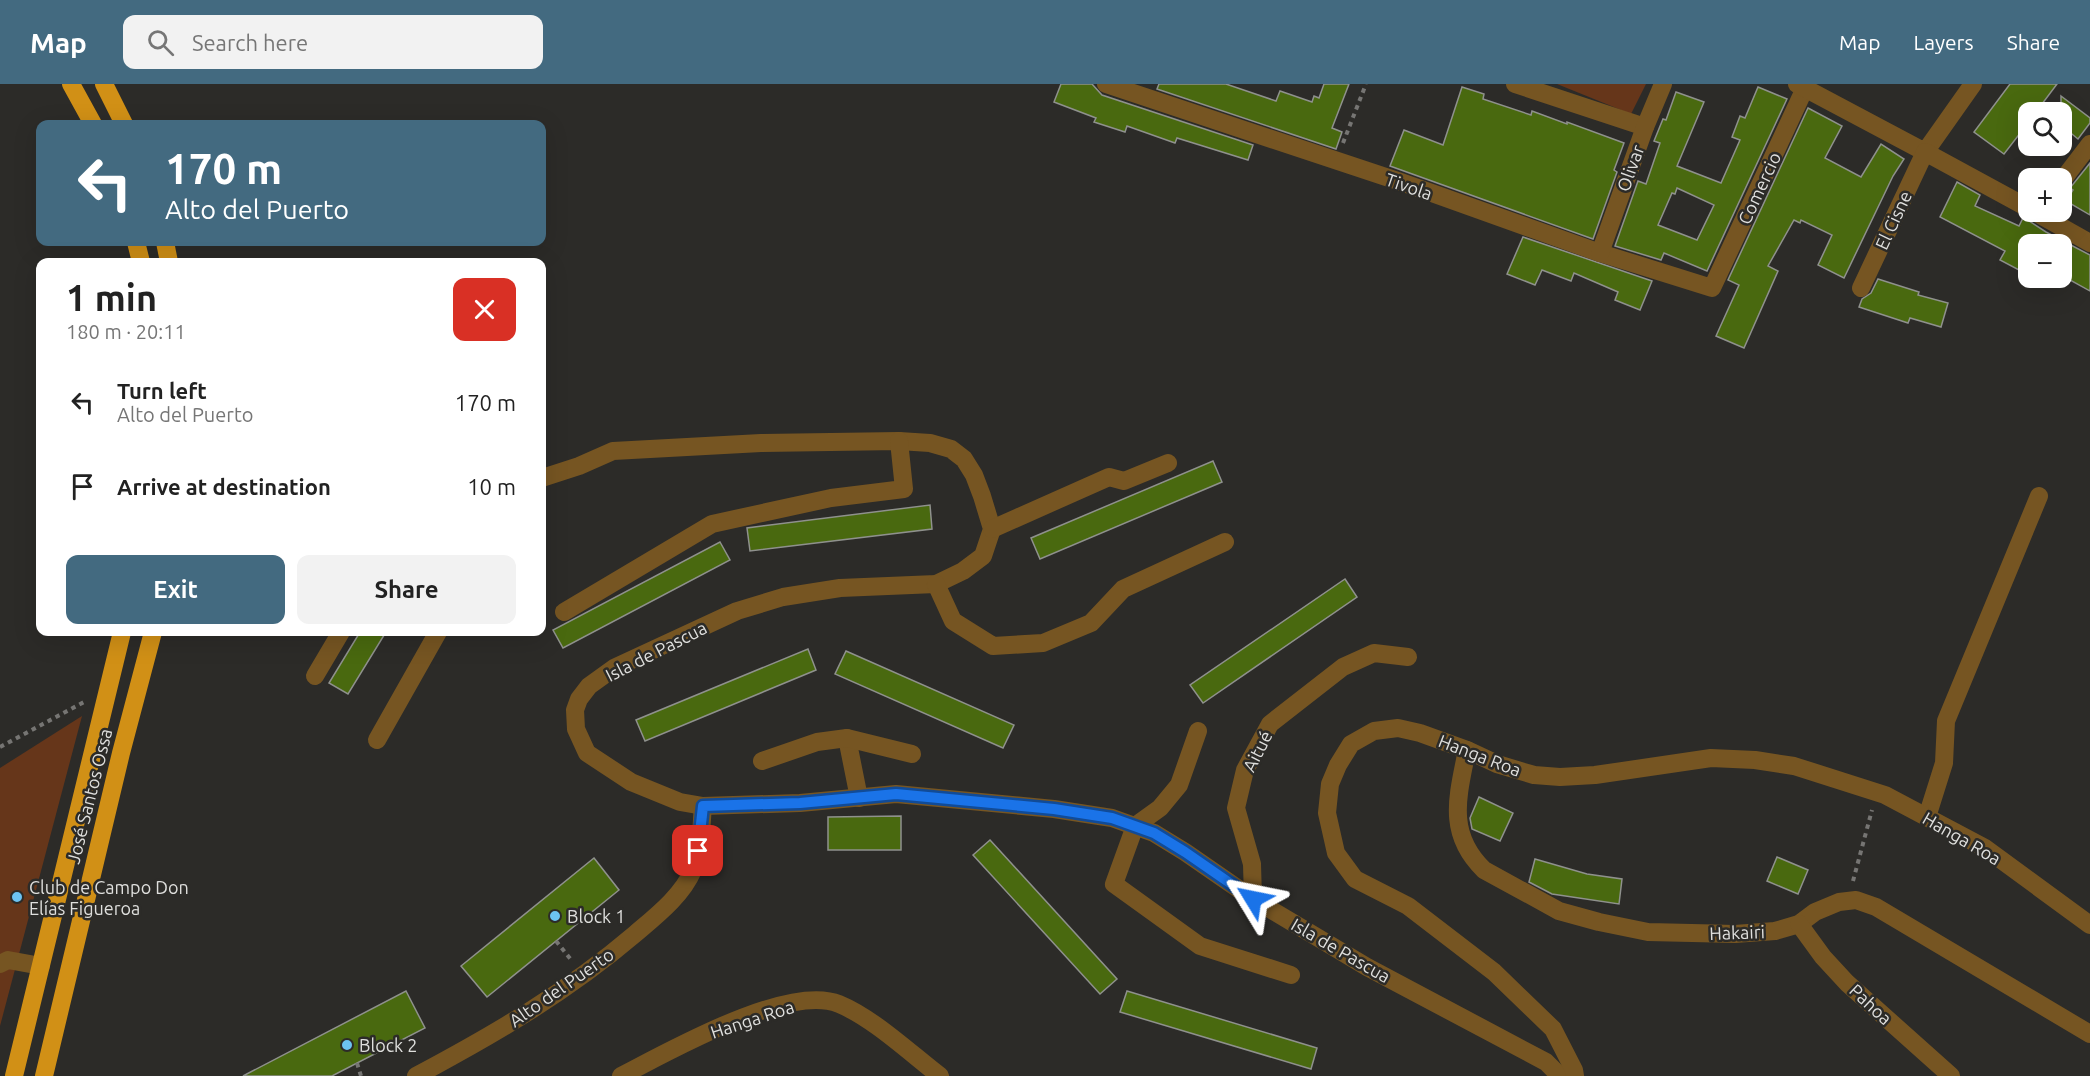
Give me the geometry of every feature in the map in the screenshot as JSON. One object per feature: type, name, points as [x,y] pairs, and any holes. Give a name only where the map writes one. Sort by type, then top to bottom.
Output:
[{"type":"highway","points":[[71,84],[91,120]]},
{"type":"highway","points":[[104,84],[122,120]]},
{"type":"highway","name":"José Santos Ossa","points":[[14,1076],[121,636]]},
{"type":"highway","name":"José Santos Ossa","points":[[44,1076],[115,776],[152,636]]},
{"type":"street","name":"Tivola","points":[[1106,84],[1146,90],[1336,161],[1599,253],[1712,288]]},
{"type":"street","points":[[1515,84],[1645,127]]},
{"type":"street","name":"Olivar","points":[[1599,253],[1663,84]]},
{"type":"street","name":"El Cisne","points":[[1861,288],[1925,152],[1973,84]]},
{"type":"street","points":[[1800,85],[2018,202]]},
{"type":"street","name":"Comercio","points":[[1712,288],[1800,85]]},
{"type":"street","points":[[2072,168],[2090,144]]},
{"type":"street","points":[[2054,222],[2090,243]]},
{"type":"street","points":[[564,612],[712,524],[831,498],[904,489],[899,441]]},
{"type":"street","points":[[546,477],[613,452],[761,443],[899,441],[930,443],[951,449],[964,459],[974,474],[992,529],[1109,477],[1124,481],[1168,463]]},
{"type":"street","points":[[1926,817],[1944,763],[1946,721],[2039,496]]},
{"type":"street","name":"Isla de Pascua","points":[[992,529],[983,556],[963,571],[936,584],[840,588],[783,597],[737,611],[614,668],[589,686],[579,699],[575,710],[576,729],[587,753],[631,782],[680,802],[703,806],[800,803],[896,794],[935,796],[1112,818],[1154,833],[1253,899],[1367,967],[1546,1062],[1560,1076]]},
{"type":"street","points":[[936,584],[953,621],[993,646],[1043,643],[1091,623],[1123,589],[1226,542]]},
{"type":"street","points":[[315,676],[339,636]]},
{"type":"street","points":[[377,740],[436,636]]},
{"type":"street","name":"Aitué","points":[[1253,899],[1252,864],[1236,808],[1245,770],[1270,724],[1343,667],[1374,653],[1408,657]]},
{"type":"street","name":"Hanga Roa","points":[[1575,1076],[1553,1029],[1494,972],[1408,906],[1354,879],[1336,853],[1327,813],[1330,783],[1351,744],[1374,731],[1398,728],[1420,733],[1467,750],[1497,764],[1534,775],[1560,777],[1595,775],[1710,758],[1755,760],[1794,766],[1876,792],[1985,848],[2090,925]]},
{"type":"street","points":[[1198,731],[1179,785],[1160,808],[1135,826],[1114,884],[1200,946],[1291,975]]},
{"type":"street","points":[[847,738],[859,798]]},
{"type":"street","points":[[762,761],[817,742],[847,738],[912,754]]},
{"type":"street","name":"Hakairi","points":[[1467,750],[1456,819],[1463,841],[1475,862],[1484,870],[1559,911],[1648,932],[1735,934],[1775,931],[1799,924],[1815,912],[1839,902],[1848,901]]},
{"type":"street","name":"Alto del Puerto","points":[[416,1076],[549,1000],[584,975],[657,915],[676,895],[694,869],[703,806]]},
{"type":"street","points":[[1848,901],[1856,900],[1876,907],[2090,1034]]},
{"type":"street","name":"Pahoa","points":[[1799,924],[1823,957],[1847,983],[1951,1076]]},
{"type":"street","points":[[0,964],[8,960],[41,966]]},
{"type":"street","name":"Hanga Roa","points":[[621,1076],[716,1028],[777,1006],[811,1000],[837,1003],[864,1018],[940,1076]]},
{"type":"street","points":[[654,1076],[657,1057]]},
{"type":"path","points":[[1336,161],[1366,84]]},
{"type":"path","points":[[0,747],[108,689]]},
{"type":"path","points":[[1848,901],[1876,792]]},
{"type":"path","points":[[357,1063],[361,1076]]},
{"type":"shaded area","points":[[1557,84],[1646,84],[1631,114]]},
{"type":"shaded area","name":"Club de Campo Don Elías Figueroa","points":[[82,716],[0,1026],[0,768]]},
{"type":"building","points":[[1061,84],[1092,84],[1102,95],[1253,145],[1248,160],[1177,138],[1175,143],[1127,126],[1125,132],[1094,122],[1096,118],[1054,102]]},
{"type":"building","points":[[1159,84],[1226,84],[1276,101],[1280,91],[1312,102],[1314,96],[1319,98],[1324,84],[1349,84],[1332,128],[1342,132],[1336,149],[1157,89]]},
{"type":"building","points":[[2010,84],[2057,84],[2044,102],[2018,102],[2018,136],[2004,154],[1974,132]]},
{"type":"building","points":[[1462,87],[1484,94],[1483,99],[1531,115],[1532,111],[1624,143],[1614,170],[1617,172],[1593,239],[1390,166],[1404,130],[1443,145]]},
{"type":"building","points":[[1758,87],[1787,99],[1707,271],[1664,253],[1661,260],[1615,246],[1638,181],[1646,184],[1660,143],[1654,141],[1663,119],[1666,120],[1676,92],[1704,102],[1677,166],[1721,183],[1740,140],[1732,137],[1740,116],[1745,118]],"holes":[[[1677,188],[1714,205],[1697,240],[1658,225],[1672,193],[1675,194]]]},
{"type":"building","points":[[2061,96],[2069,102],[2061,102]]},
{"type":"building","points":[[2072,104],[2090,118],[2090,123],[2078,139],[2072,134]]},
{"type":"building","points":[[1808,108],[1842,126],[1825,158],[1861,177],[1881,144],[1904,159],[1893,176],[1844,278],[1818,265],[1832,235],[1801,220],[1800,223],[1794,220],[1768,266],[1778,271],[1744,348],[1716,336],[1739,285],[1728,280]]},
{"type":"building","points":[[2090,163],[2090,215],[2072,204],[2072,186]]},
{"type":"building","points":[[1957,182],[1980,195],[1975,206],[2019,226],[2021,222],[2031,222],[2050,234],[2018,234],[2018,269],[2000,260],[2005,251],[1940,217]]},
{"type":"building","points":[[1523,237],[1652,281],[1640,310],[1615,300],[1618,292],[1574,273],[1571,281],[1542,270],[1535,285],[1507,274]]},
{"type":"building","points":[[2072,246],[2090,255],[2090,291],[2072,281]]},
{"type":"building","points":[[1878,279],[1919,292],[1918,295],[1948,303],[1941,327],[1910,318],[1908,323],[1859,307],[1862,299],[1871,293]]},
{"type":"building","points":[[1213,461],[1222,482],[1040,559],[1031,538]]},
{"type":"building","points":[[930,505],[932,529],[750,551],[747,528]]},
{"type":"building","points":[[720,542],[730,560],[563,648],[553,630]]},
{"type":"building","points":[[1345,579],[1357,597],[1203,703],[1190,685]]},
{"type":"building","points":[[358,636],[384,636],[348,694],[329,683]]},
{"type":"building","points":[[808,649],[816,670],[645,741],[636,720]]},
{"type":"building","points":[[846,651],[1014,725],[1003,748],[835,674]]},
{"type":"building","points":[[1479,797],[1513,813],[1500,841],[1472,829],[1470,818]]},
{"type":"building","points":[[901,816],[901,850],[828,850],[828,817]]},
{"type":"building","points":[[990,840],[1117,979],[1100,994],[973,855]]},
{"type":"building","points":[[1777,857],[1808,870],[1798,894],[1767,881]]},
{"type":"building","name":"Block 1","points":[[594,858],[619,890],[487,997],[461,966]]},
{"type":"building","points":[[1535,859],[1587,874],[1622,879],[1619,904],[1552,894],[1529,882]]},
{"type":"building","name":"Block 2","points":[[406,991],[425,1028],[332,1076],[243,1076]]},
{"type":"building","points":[[1127,991],[1317,1048],[1311,1069],[1120,1012]]},
{"type":"place","name":"Club de Campo Don Elías Figueroa","points":[[17,897]]},
{"type":"place","name":"Block 1","points":[[555,916]]},
{"type":"place","name":"Block 2","points":[[347,1045]]},
{"type":"route","points":[[698,851],[703,806],[800,803],[896,794],[935,796],[1112,818],[1154,833],[1253,899]]}]
